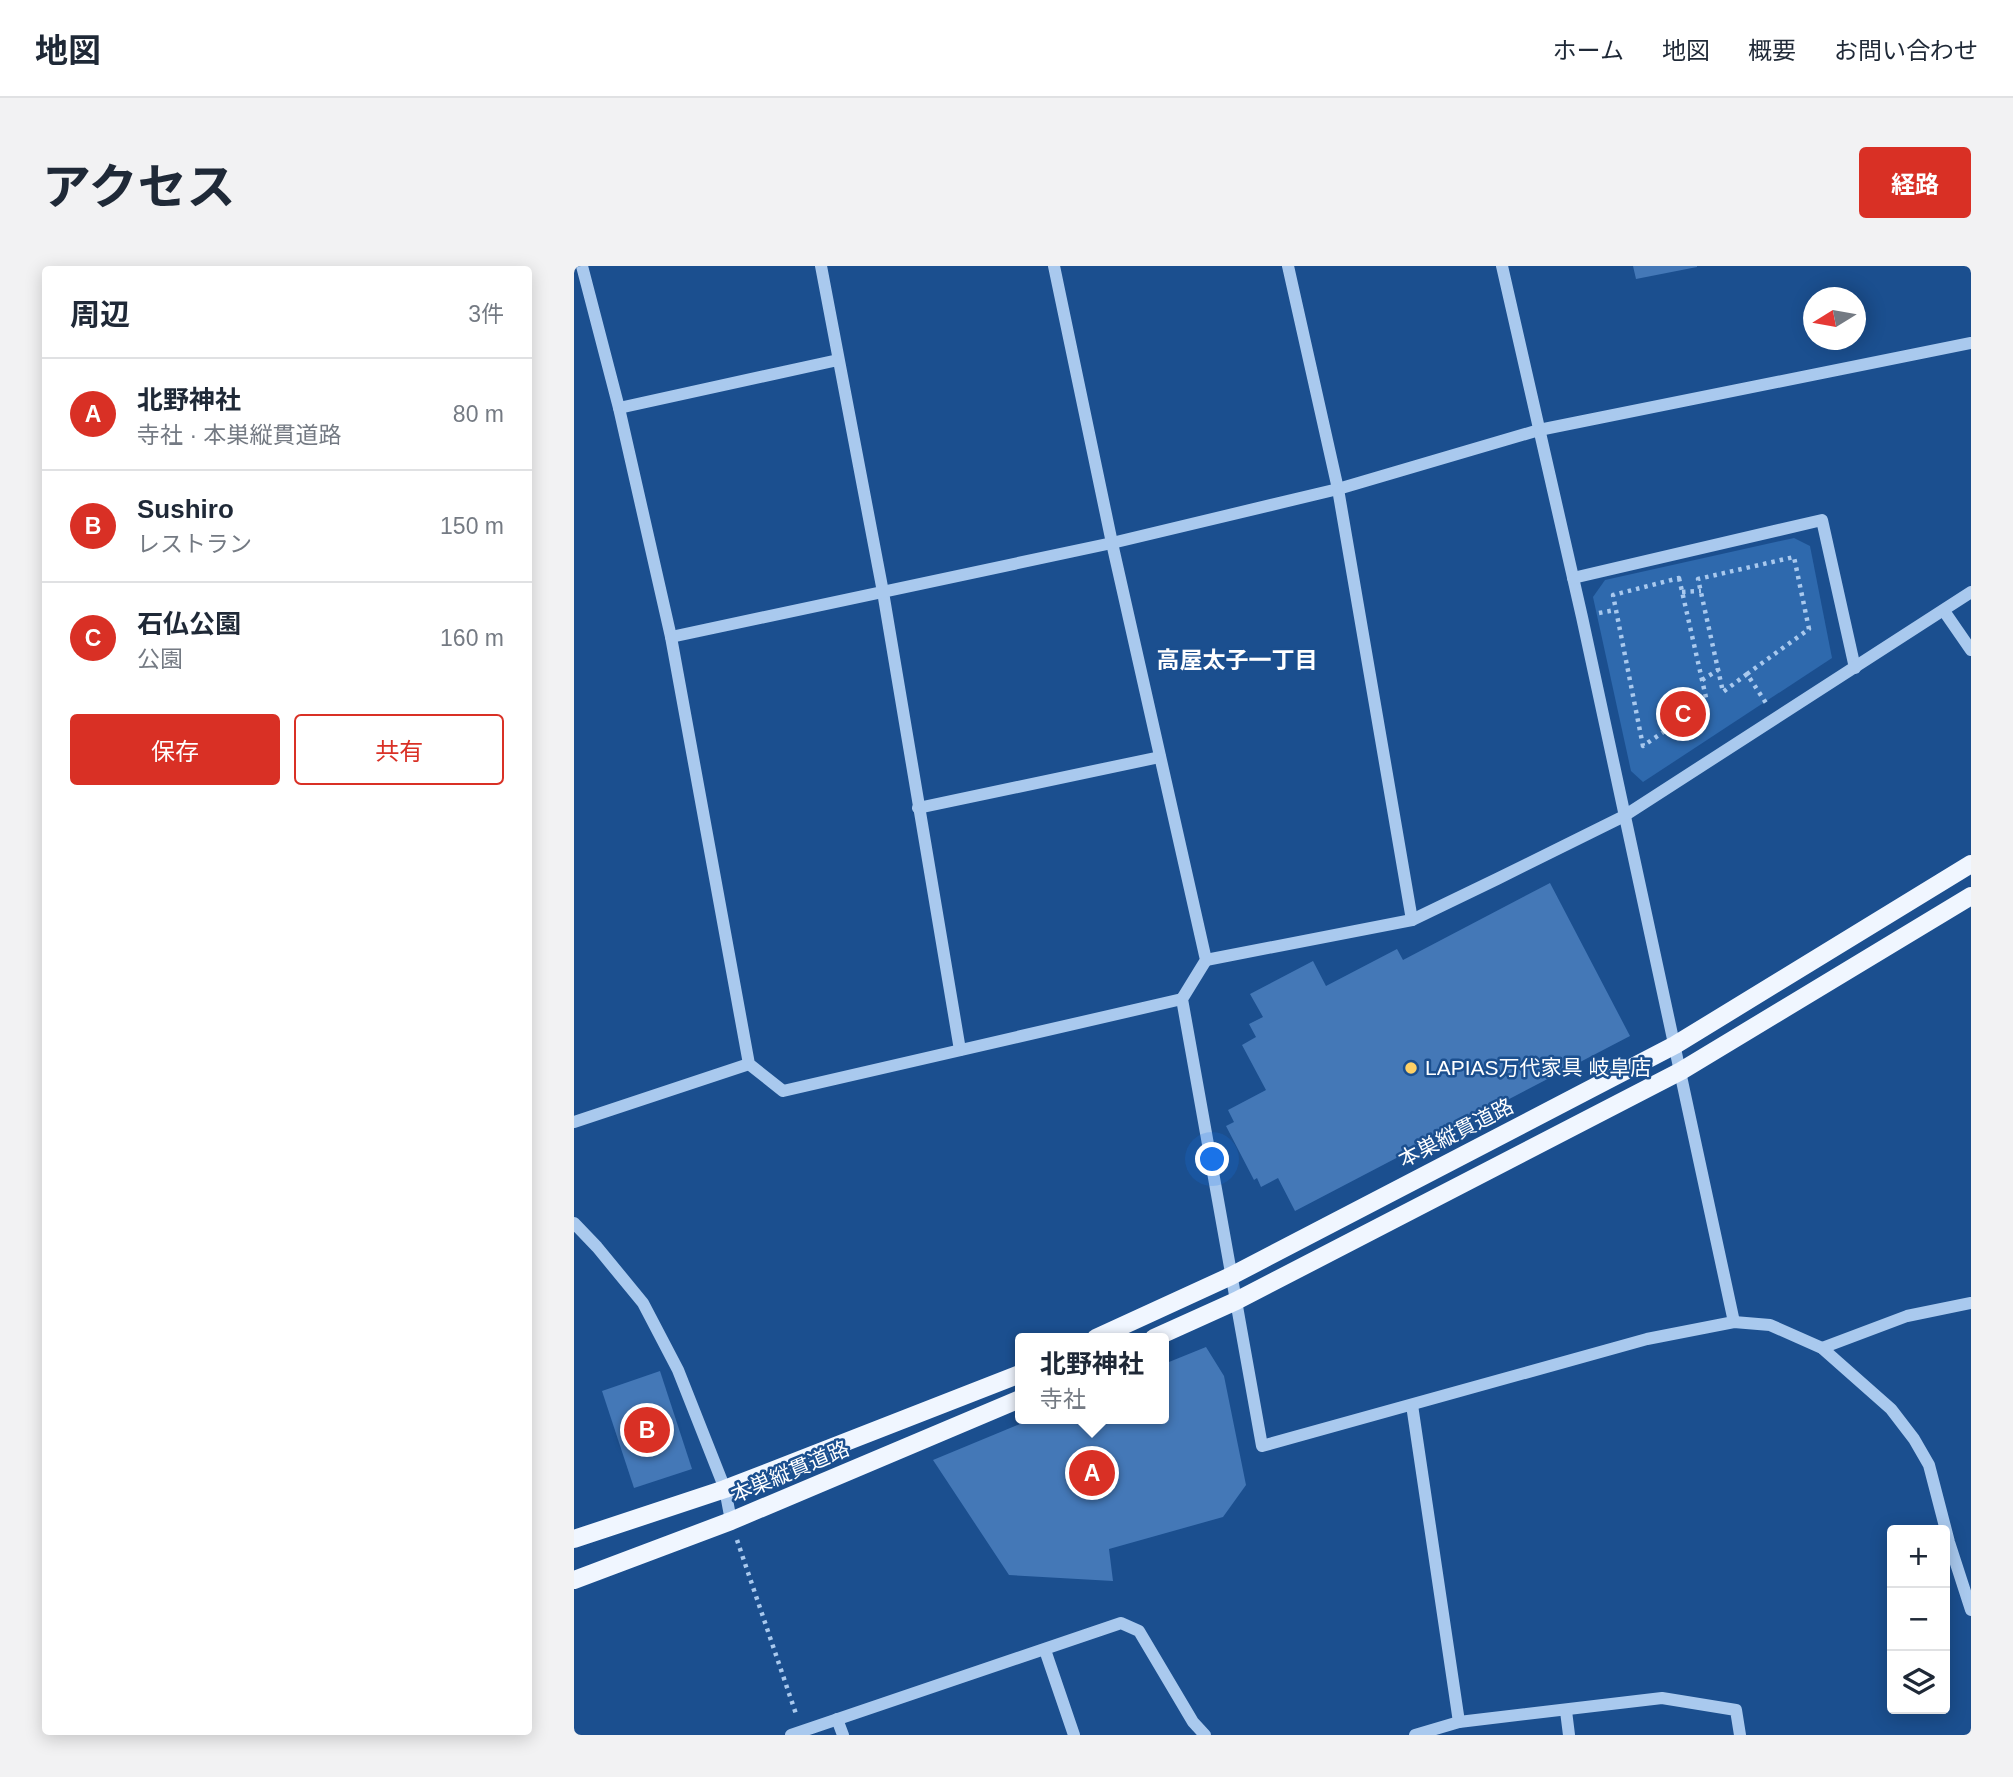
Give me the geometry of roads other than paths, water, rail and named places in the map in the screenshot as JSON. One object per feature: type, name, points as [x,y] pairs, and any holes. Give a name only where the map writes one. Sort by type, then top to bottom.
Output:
[{"type":"main road","name":"本巣縦貫道路","points":[[1107,1333],[1231,1276],[1675,1045],[1971,864]]},
{"type":"main road","points":[[1165,1333],[1236,1301],[1681,1071],[1971,896]]},
{"type":"main road","name":"本巣縦貫道路","points":[[574,1539],[725,1489],[1015,1376]]},
{"type":"main road","name":"本巣縦貫道路","points":[[574,1580],[731,1521],[1015,1401]]},
{"type":"street","points":[[582,266],[619,408],[671,637],[748,1064],[783,1091],[1182,999]]},
{"type":"street","points":[[821,266],[883,592],[960,1050]]},
{"type":"street","points":[[1054,266],[1112,543],[1206,960],[1182,999],[1262,1446],[1647,1339],[1734,1322],[1770,1325],[1822,1348],[1891,1409],[1914,1439],[1929,1465],[1949,1542],[1971,1610]]},
{"type":"street","points":[[1288,266],[1338,489],[1412,920]]},
{"type":"street","points":[[1502,266],[1573,578],[1734,1322]]},
{"type":"street","points":[[671,637],[1112,543],[1338,489],[1539,430],[1971,344]]},
{"type":"street","points":[[619,408],[838,360]]},
{"type":"street","points":[[1573,578],[1822,520],[1855,668]]},
{"type":"street","points":[[1206,960],[1412,920],[1624,816],[1971,592]]},
{"type":"street","points":[[1944,611],[1971,650]]},
{"type":"street","points":[[918,808],[1160,757]]},
{"type":"street","points":[[574,1122],[748,1064]]},
{"type":"street","points":[[574,1223],[643,1303],[678,1370],[725,1489],[731,1521]]},
{"type":"street","points":[[1822,1348],[1907,1316],[1971,1303]]},
{"type":"street","points":[[1412,1405],[1460,1722]]},
{"type":"street","points":[[797,1733],[1121,1623],[1139,1630],[1193,1722],[1205,1735]]},
{"type":"street","points":[[1045,1650],[1074,1735]]},
{"type":"street","points":[[1415,1735],[1460,1722],[1662,1698],[1736,1710],[1740,1735]]},
{"type":"street","points":[[1566,1711],[1569,1735]]},
{"type":"street","points":[[837,1718],[843,1735]]},
{"type":"place","name":"石仏公園","points":[[1683,714]]},
{"type":"place","name":"LAPIAS万代家具 岐阜店","points":[[1411,1068]]},
{"type":"place","name":"Sushiro","points":[[647,1430]]},
{"type":"place","name":"北野神社","points":[[1092,1473]]},
{"type":"district","name":"高屋太子一丁目","points":[[1237,660]]}]
